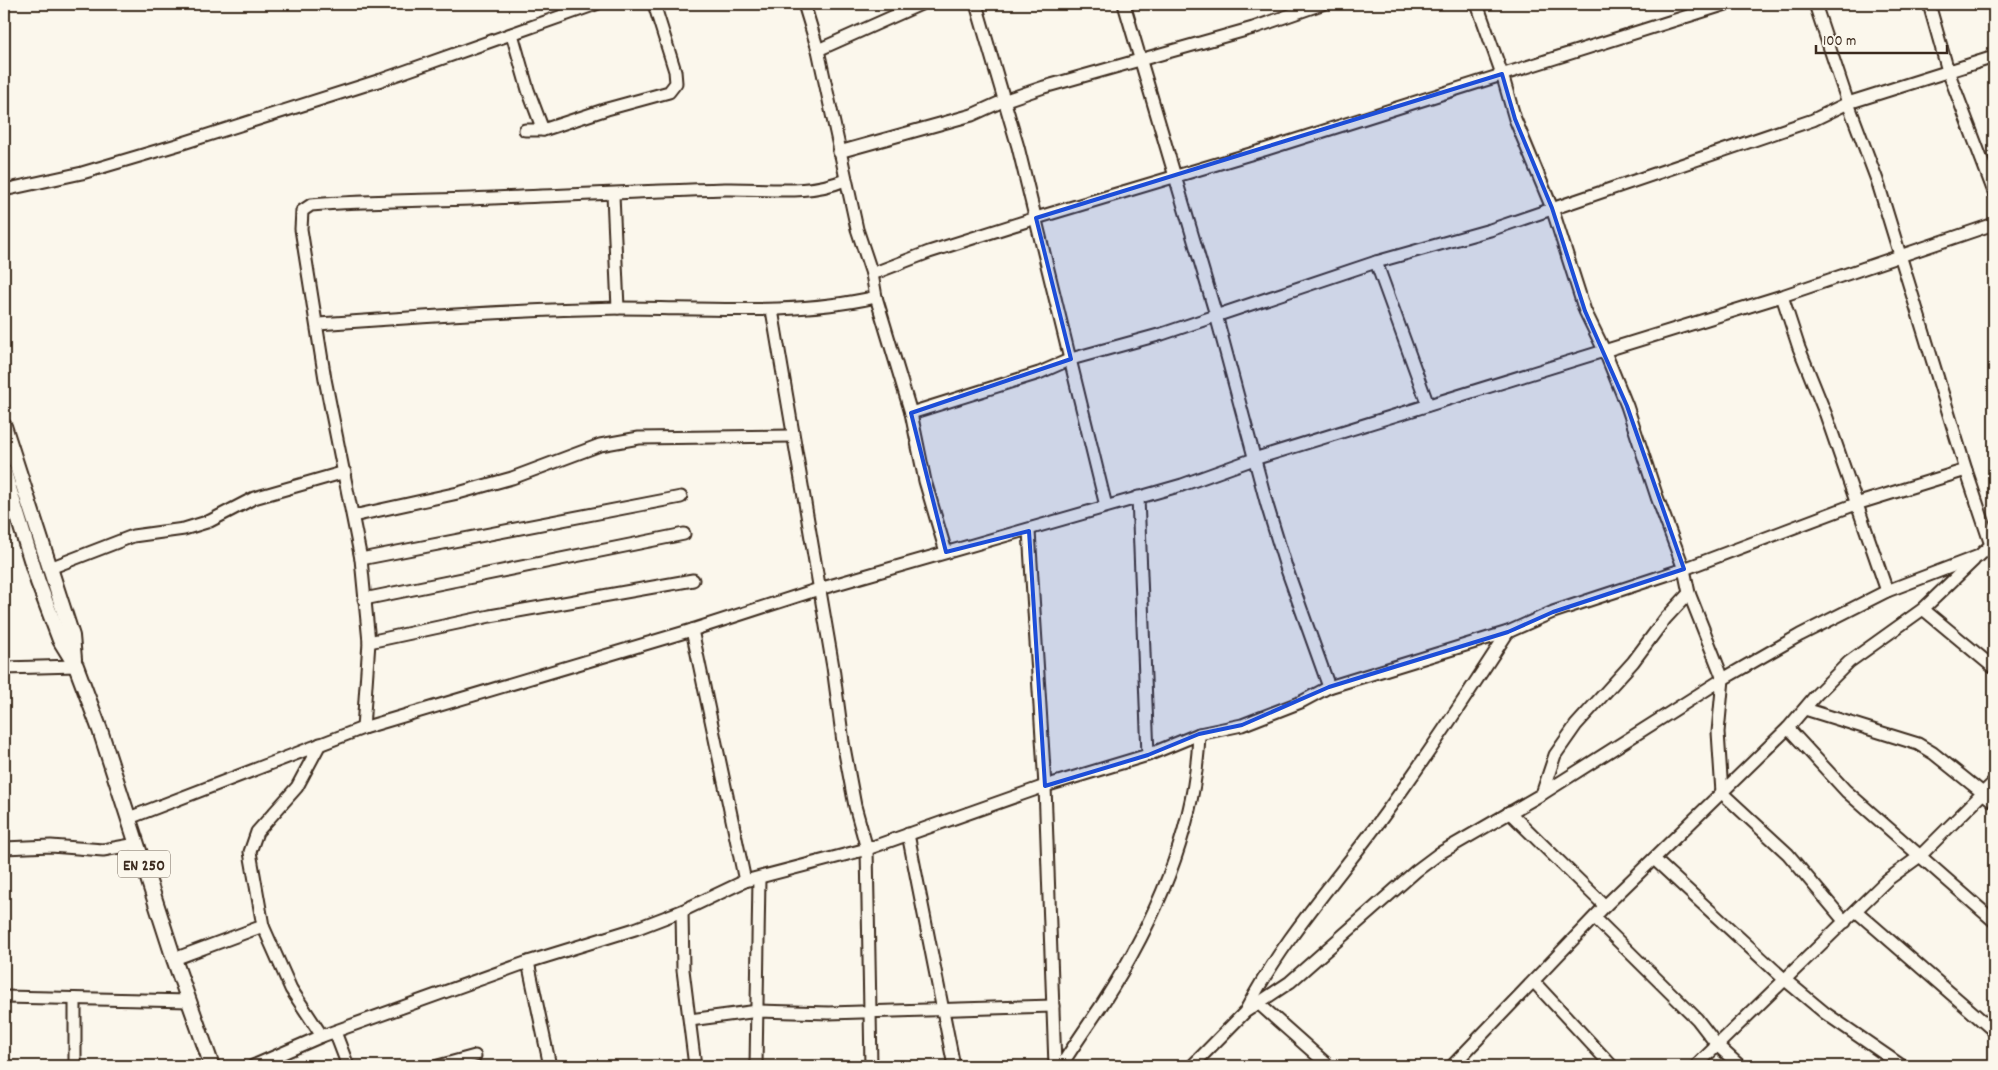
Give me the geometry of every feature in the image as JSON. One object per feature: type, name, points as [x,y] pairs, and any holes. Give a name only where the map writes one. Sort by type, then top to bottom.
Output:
[{"type":"main road","name":"EN 250","points":[[4,426],[72,636],[75,664]]},
{"type":"main road","name":"EN 250","points":[[4,472],[38,582],[60,640],[75,664],[212,1066]]},
{"type":"street","points":[[4,190],[82,172],[180,144],[381,80],[596,4]]},
{"type":"street","points":[[525,130],[543,130],[607,109],[669,92],[676,83],[675,70],[654,4]]},
{"type":"street","points":[[804,4],[818,50],[838,152],[859,236],[872,274],[876,297],[911,414],[925,481],[946,552]]},
{"type":"street","points":[[818,50],[921,4]]},
{"type":"street","points":[[976,4],[1002,101],[1018,147],[1072,359],[1082,413],[1106,506]]},
{"type":"street","points":[[1124,4],[1216,315],[1254,459],[1286,567],[1329,687]]},
{"type":"street","points":[[838,152],[972,115],[1002,101],[1252,28],[1290,9],[1322,4]]},
{"type":"street","points":[[1477,4],[1502,74],[1515,119],[1552,208],[1585,310],[1627,406],[1656,497],[1684,569],[1689,593],[1723,679],[1718,732],[1722,793],[1788,854],[1845,922]]},
{"type":"street","points":[[872,274],[929,252],[1036,218],[1174,177],[1726,4]]},
{"type":"street","points":[[1458,1064],[1596,919],[1605,906],[1788,728],[1849,662],[1924,608],[1993,545],[1966,470],[1877,180],[1848,103],[1815,4]]},
{"type":"street","points":[[1929,4],[1948,71],[1994,192]]},
{"type":"street","points":[[512,34],[528,90],[543,130]]},
{"type":"street","points":[[911,414],[1040,373],[1072,359],[1127,345],[1376,262],[1490,230],[1813,120],[1848,103],[1994,57]]},
{"type":"street","points":[[363,728],[369,642],[361,559],[325,379],[318,324],[300,218],[305,206],[388,200],[613,195],[726,189],[792,190],[828,187],[845,180]]},
{"type":"street","points":[[613,195],[618,308]]},
{"type":"street","points":[[129,818],[363,728],[692,630],[819,589],[946,552],[1029,531],[1138,496],[1182,485],[1254,459],[1782,296],[1899,254],[1944,242],[1994,224]]},
{"type":"street","points":[[1376,262],[1428,406]]},
{"type":"street","points":[[1782,296],[1887,590]]},
{"type":"street","points":[[318,324],[469,314],[618,308],[772,310],[853,303],[876,297]]},
{"type":"street","points":[[772,310],[792,436],[833,667],[842,742],[855,806],[867,849],[871,1066]]},
{"type":"street","points":[[353,516],[458,493],[512,478],[600,445],[639,438],[792,436]]},
{"type":"street","points":[[253,1066],[322,1036],[528,962],[635,929],[682,911],[745,881],[867,849],[1045,786],[1148,755],[1199,734],[1242,724],[1301,702],[1329,687],[1508,632],[1553,612],[1684,569],[1856,504],[1966,470]]},
{"type":"street","points":[[50,568],[134,536],[184,529],[210,521],[254,498],[344,472]]},
{"type":"street","points":[[1138,496],[1148,755]]},
{"type":"street","points":[[361,559],[681,497]]},
{"type":"street","points":[[1029,531],[1045,786],[1055,1066]]},
{"type":"street","points":[[364,599],[684,534]]},
{"type":"street","points":[[1195,1065],[1245,1012],[1290,982],[1416,871],[1440,853],[1542,794],[1723,679],[1800,635],[1887,590],[1979,556]]},
{"type":"street","points":[[369,642],[490,616],[693,580]]},
{"type":"street","points":[[1542,794],[1555,755],[1576,725],[1633,662],[1665,620],[1689,593]]},
{"type":"street","points":[[1924,608],[1994,668]]},
{"type":"street","points":[[692,630],[745,881]]},
{"type":"street","points":[[1245,1012],[1265,973],[1294,931],[1382,818],[1508,632]]},
{"type":"street","points":[[4,668],[75,664]]},
{"type":"street","points":[[1804,709],[1918,744],[1933,753],[1994,802]]},
{"type":"street","points":[[1788,728],[1846,791],[1994,922]]},
{"type":"street","points":[[1061,1066],[1104,1002],[1156,907],[1183,835],[1191,805],[1198,770],[1199,734]]},
{"type":"street","points":[[320,744],[297,787],[257,832],[250,852],[263,926],[291,989],[322,1036]]},
{"type":"street","points":[[1696,1066],[1887,880],[1920,856],[1994,782]]},
{"type":"street","points":[[1510,812],[1605,906]]},
{"type":"street","points":[[908,834],[954,1066]]},
{"type":"street","points":[[4,848],[51,846],[103,850],[137,844]]},
{"type":"street","points":[[1654,859],[1784,979],[1825,1013],[1902,1066]]},
{"type":"street","points":[[756,1066],[759,878]]},
{"type":"street","points":[[682,911],[684,970],[695,1066]]},
{"type":"street","points":[[1856,911],[1994,1031]]},
{"type":"street","points":[[1596,919],[1697,1020],[1717,1046],[1740,1066]]},
{"type":"street","points":[[174,959],[263,926]]},
{"type":"street","points":[[528,962],[550,1066]]},
{"type":"street","points":[[1534,982],[1612,1066]]},
{"type":"street","points":[[4,997],[190,1001]]},
{"type":"street","points":[[75,999],[75,1066]]},
{"type":"street","points":[[1258,1003],[1329,1066]]},
{"type":"street","points":[[690,1020],[758,1011],[829,1014],[870,1010],[943,1011],[1053,1006]]},
{"type":"street","points":[[335,1032],[348,1066]]},
{"type":"street","points":[[438,1066],[475,1056]]},
{"type":"highlighted area","points":[[1502,74],[1515,119],[1552,208],[1585,311],[1627,406],[1684,569],[1553,612],[1508,632],[1329,687],[1242,725],[1199,734],[1148,755],[1045,786],[1029,531],[946,552],[911,413],[1071,359],[1036,218]]}]
